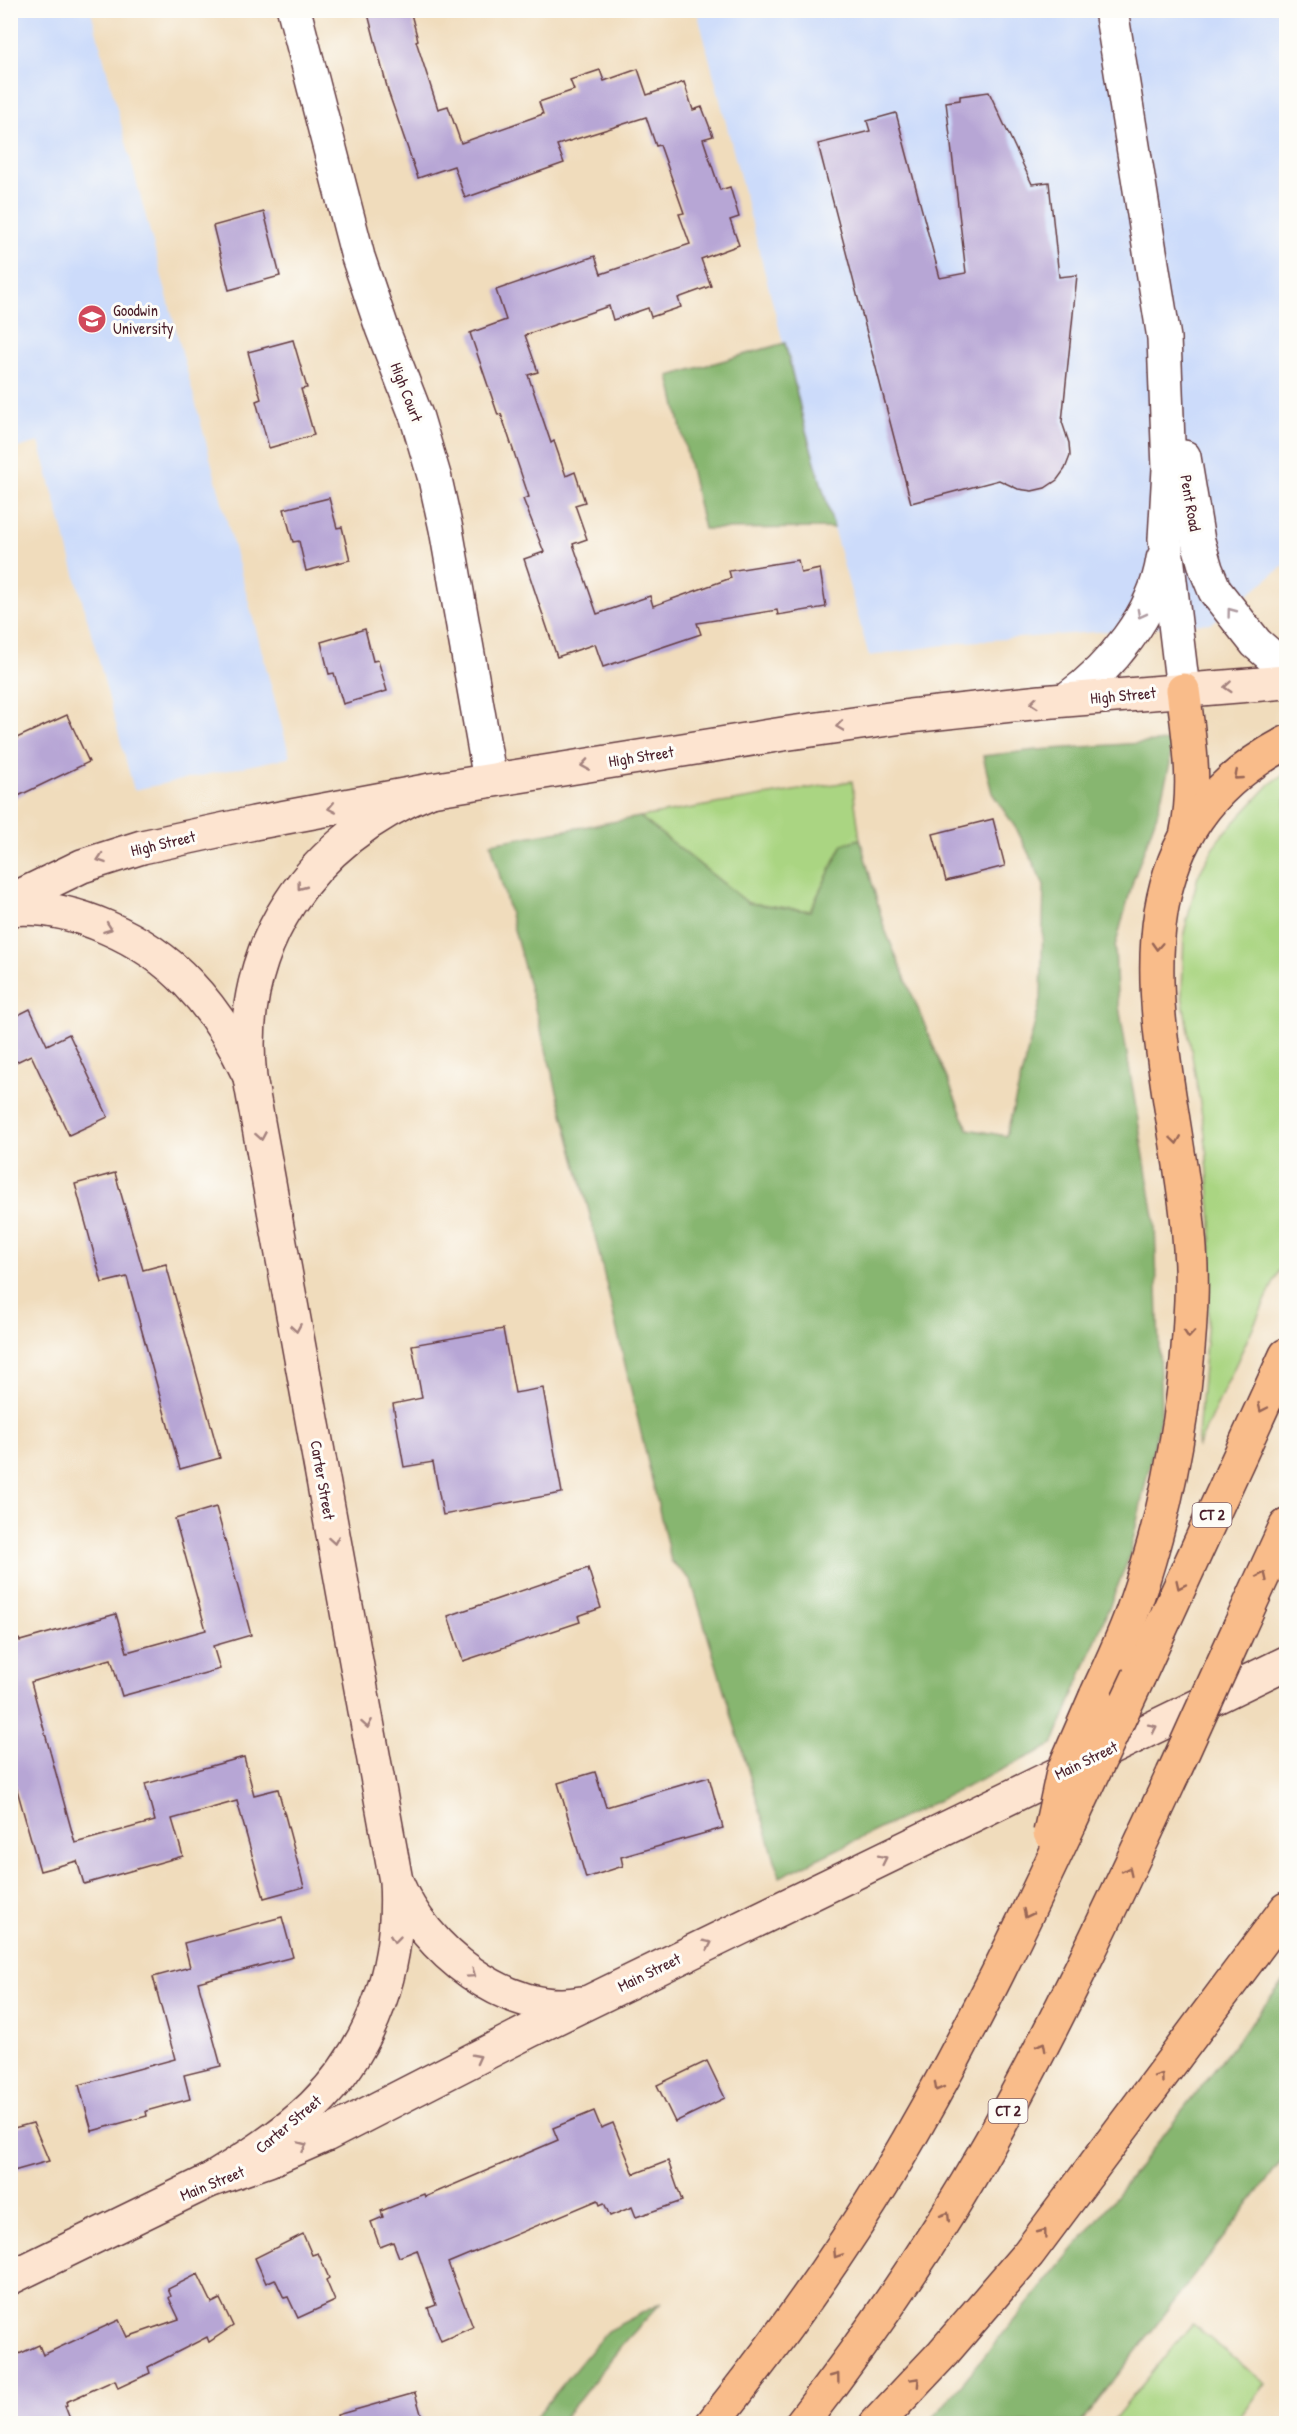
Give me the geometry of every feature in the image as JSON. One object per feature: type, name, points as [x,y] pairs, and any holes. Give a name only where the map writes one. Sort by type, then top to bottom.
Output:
[{"type":"highway","points":[[1183,690],[1193,783],[1191,812],[1185,840]]},
{"type":"highway","points":[[1060,1828],[1063,1772],[1134,1608],[1158,1528],[1176,1439],[1189,1343],[1191,1298],[1189,1241],[1157,1008],[1157,934],[1162,902],[1170,874],[1198,818],[1224,789],[1259,759],[1287,743]]},
{"type":"highway","name":"CT 2","points":[[712,2424],[793,2317],[886,2176],[958,2051],[1044,1880],[1060,1828],[1138,1676],[1287,1355]]},
{"type":"highway","name":"CT 2","points":[[801,2424],[903,2283],[985,2151],[1051,2028],[1173,1774],[1287,1526]]},
{"type":"highway","points":[[876,2424],[943,2353],[1028,2254],[1287,1909]]},
{"type":"main road","name":"High Street","points":[[10,901],[82,866],[142,847],[254,823],[431,790],[850,724],[1067,699],[1287,682]]},
{"type":"main road","name":"Carter Street","points":[[209,2181],[254,2152],[312,2107],[340,2075],[358,2048],[380,2005],[389,1973],[397,1918],[396,1881],[250,1078],[248,1038],[254,993],[269,943],[288,904],[317,867],[349,836],[385,811],[431,790]]},
{"type":"main road","name":"Carter Street","points":[[10,909],[36,909],[83,919],[118,932],[163,961],[187,982],[213,1013],[250,1078]]},
{"type":"main road","name":"Main Street","points":[[10,2278],[209,2181],[268,2160],[326,2135],[599,1997],[1287,1663]]},
{"type":"main road","name":"Carter Street","points":[[396,1881],[411,1909],[435,1940],[461,1965],[481,1980],[508,1993],[540,2002],[576,2004],[599,1997]]},
{"type":"street","name":"High Court","points":[[294,10],[361,266],[417,418],[435,478],[490,780]]},
{"type":"street","name":"Pent Road","points":[[1111,10],[1161,308],[1192,512],[1206,569],[1215,591],[1231,613],[1256,643],[1287,669]]},
{"type":"street","name":"Pent Road","points":[[1067,699],[1086,685],[1107,664],[1132,632],[1161,571],[1165,539],[1169,437],[1161,308]]},
{"type":"street","name":"Pent Road","points":[[1165,539],[1183,690]]},
{"type":"shaded area","name":"Goodwin University","points":[[11,10],[91,11],[290,757],[134,790],[39,442],[11,450]]},
{"type":"shaded area","points":[[697,11],[1286,11],[1286,564],[1212,623],[966,642],[869,656],[804,424]]},
{"type":"green space","points":[[785,343],[804,424],[834,528],[704,529],[669,376]]},
{"type":"green space","points":[[1170,741],[1170,764],[1157,814],[1133,881],[1115,947],[1117,994],[1155,1223],[1161,1413],[1129,1558],[1053,1745],[780,1877],[691,1580],[671,1561],[591,1219],[491,843],[640,817],[748,903],[810,911],[843,844],[860,839],[884,927],[968,1129],[1006,1136],[1041,999],[1044,885],[1017,830],[992,793],[983,756]]},
{"type":"green space","points":[[1286,773],[1286,1256],[1197,1448],[1208,1319],[1212,1222],[1205,1134],[1182,995],[1184,933],[1198,876],[1218,840],[1270,784]]},
{"type":"green space","points":[[852,781],[860,839],[843,844],[810,911],[748,903],[640,817]]},
{"type":"green space","points":[[1286,1978],[1286,2156],[1081,2423],[926,2423],[940,2410],[1098,2219]]},
{"type":"green space","points":[[661,2303],[623,2344],[558,2423],[531,2423],[607,2331]]},
{"type":"green space","points":[[1192,2324],[1266,2384],[1235,2423],[1111,2423]]},
{"type":"building","points":[[367,10],[410,10],[418,40],[416,41],[438,109],[448,106],[461,143],[543,114],[539,102],[574,90],[570,80],[600,70],[604,81],[638,69],[647,95],[684,82],[693,110],[702,107],[713,136],[703,139],[720,190],[730,187],[739,217],[730,220],[739,245],[701,259],[711,286],[678,298],[681,307],[651,317],[648,308],[613,320],[609,306],[525,335],[538,372],[528,375],[551,443],[554,441],[566,476],[575,472],[585,502],[575,505],[587,539],[573,544],[597,614],[650,596],[653,606],[731,578],[729,571],[798,560],[801,573],[820,569],[826,607],[778,615],[777,610],[697,623],[701,634],[603,667],[595,644],[557,657],[524,559],[544,552],[523,499],[529,497],[501,414],[498,415],[470,333],[506,320],[496,290],[595,256],[601,274],[690,244],[679,214],[684,213],[660,145],[656,146],[646,117],[557,145],[564,163],[465,198],[454,166],[418,178],[388,91]]},
{"type":"building","points":[[989,92],[1032,184],[1049,182],[1059,277],[1077,275],[1062,422],[1069,443],[1070,456],[1057,480],[1045,488],[1032,491],[1018,489],[999,480],[911,503],[818,144],[870,131],[867,121],[896,113],[940,278],[966,273],[946,102],[960,100],[960,96]]},
{"type":"building","points":[[264,212],[280,276],[229,290],[213,226]]},
{"type":"building","points":[[293,340],[307,388],[301,389],[314,435],[269,448],[256,401],[261,399],[248,352]]},
{"type":"building","points":[[329,498],[337,528],[342,527],[350,560],[306,571],[299,541],[293,542],[284,509]]},
{"type":"building","points":[[365,629],[373,661],[378,660],[387,691],[343,704],[334,673],[329,674],[321,642]]},
{"type":"building","points":[[67,715],[89,762],[10,800],[10,741]]},
{"type":"building","points":[[993,819],[1005,866],[946,881],[933,834]]},
{"type":"building","points":[[30,1009],[47,1045],[69,1034],[108,1117],[69,1135],[31,1055],[10,1065],[10,1019]]},
{"type":"building","points":[[115,1173],[143,1270],[166,1264],[220,1458],[180,1469],[127,1277],[102,1283],[75,1184]]},
{"type":"building","points":[[503,1329],[515,1393],[543,1388],[562,1493],[443,1515],[433,1462],[404,1467],[393,1404],[422,1398],[412,1345]]},
{"type":"building","points":[[216,1507],[251,1635],[213,1646],[220,1669],[122,1696],[111,1659],[31,1682],[75,1843],[155,1821],[145,1784],[244,1757],[254,1795],[278,1789],[304,1887],[264,1898],[237,1801],[172,1819],[183,1856],[84,1884],[77,1861],[40,1871],[10,1765],[10,1640],[19,1639],[20,1641],[116,1614],[127,1652],[206,1630],[175,1519]]},
{"type":"building","points":[[588,1568],[601,1608],[578,1616],[580,1622],[463,1661],[448,1616]]},
{"type":"building","points":[[595,1772],[606,1807],[709,1777],[723,1828],[621,1857],[623,1866],[586,1878],[558,1783]]},
{"type":"building","points":[[282,1917],[293,1957],[198,1982],[221,2066],[184,2075],[190,2099],[146,2111],[147,2116],[92,2131],[79,2085],[175,2059],[153,1977],[190,1967],[184,1943]]},
{"type":"building","points":[[707,2061],[725,2098],[675,2122],[657,2085]]},
{"type":"building","points":[[594,2111],[601,2128],[613,2123],[634,2174],[668,2161],[682,2201],[636,2217],[632,2207],[610,2216],[604,2203],[600,2205],[598,2200],[448,2263],[473,2327],[441,2341],[428,2308],[436,2305],[417,2250],[399,2257],[393,2242],[380,2247],[371,2222],[383,2217],[381,2211],[424,2194],[425,2197],[558,2140],[553,2128]]},
{"type":"building","points":[[33,2123],[49,2161],[10,2172],[10,2129]]},
{"type":"building","points":[[303,2234],[312,2255],[318,2253],[329,2278],[326,2280],[335,2301],[298,2318],[288,2297],[284,2298],[275,2279],[266,2283],[255,2258]]},
{"type":"building","points":[[198,2274],[212,2303],[220,2299],[233,2326],[209,2342],[207,2337],[148,2367],[150,2373],[118,2388],[115,2380],[66,2402],[65,2406],[72,2424],[15,2424],[10,2412],[10,2358],[39,2345],[43,2355],[119,2320],[127,2337],[179,2319],[169,2298],[171,2296],[168,2289]]},
{"type":"building","points":[[415,2393],[424,2424],[338,2424],[337,2415]]},
{"type":"place","name":"Goodwin University","points":[[92,319]]}]
